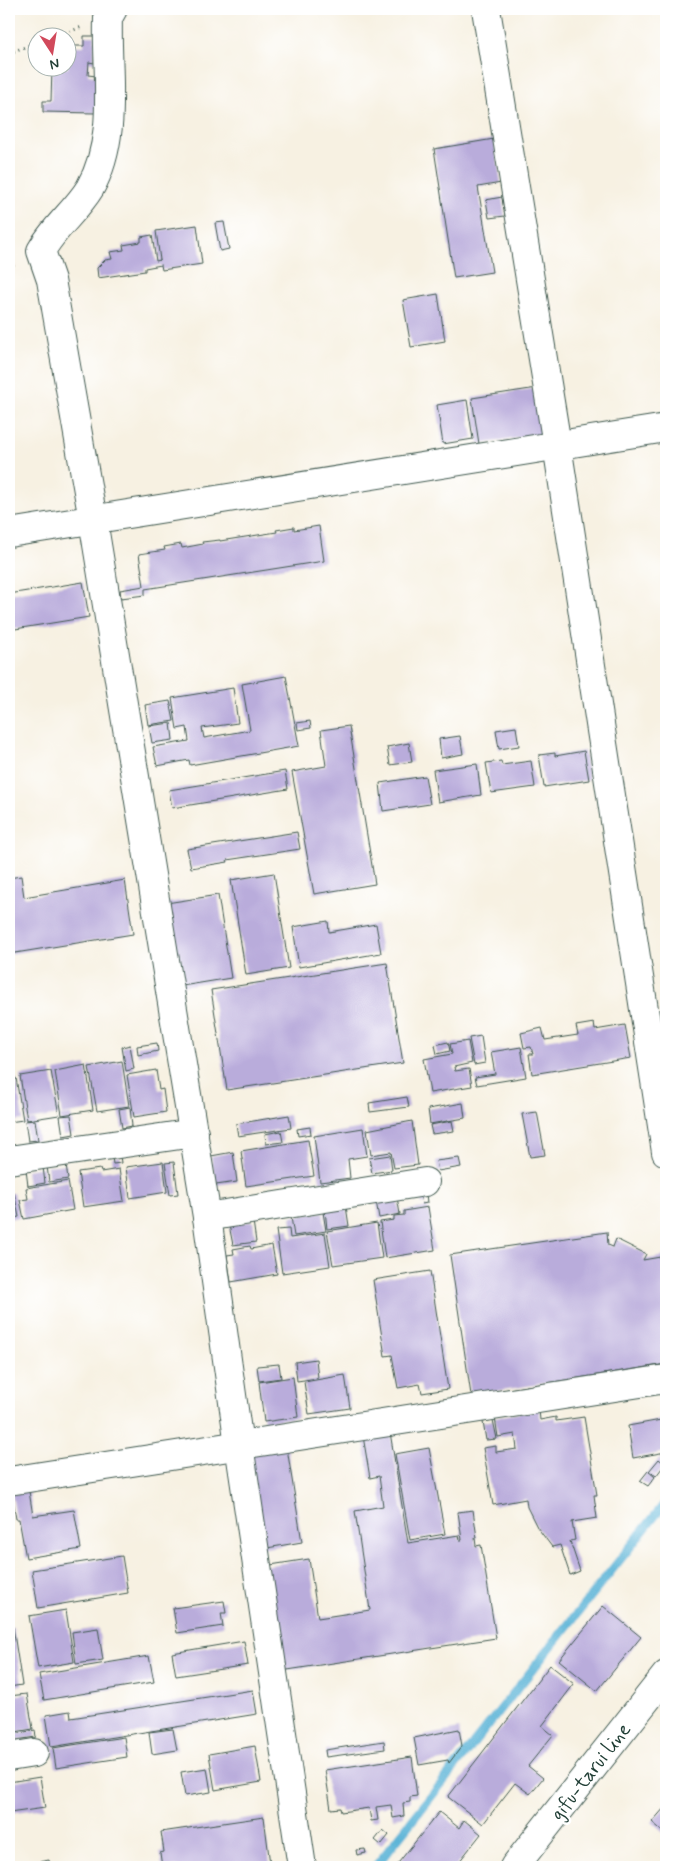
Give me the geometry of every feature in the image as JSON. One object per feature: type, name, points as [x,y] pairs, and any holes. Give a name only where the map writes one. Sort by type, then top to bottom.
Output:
[{"type":"street","points":[[113,9],[108,18],[108,134],[103,161],[80,204],[48,238],[41,251],[48,270],[93,520],[194,1133],[302,1867]]},
{"type":"street","points":[[486,9],[557,445],[666,1152]]},
{"type":"street","points":[[9,533],[666,428]]},
{"type":"street","points":[[9,1160],[194,1133]]},
{"type":"street","points":[[207,1217],[425,1182]]},
{"type":"street","points":[[9,1481],[666,1379]]},
{"type":"street","name":"gifu-tarui line","points":[[514,1867],[666,1675]]},
{"type":"path","points":[[9,53],[28,46]]},
{"type":"building","points":[[84,36],[95,36],[94,63],[89,62],[88,75],[96,76],[96,113],[43,112],[43,101],[51,101],[52,78],[78,78],[78,46],[84,46]]},
{"type":"building","points":[[494,139],[501,183],[478,187],[492,272],[454,278],[434,149]]},
{"type":"building","points":[[502,197],[505,216],[489,218],[486,200]]},
{"type":"building","points":[[224,222],[229,249],[220,251],[215,223]]},
{"type":"building","points":[[197,225],[202,264],[162,270],[161,265],[145,268],[145,271],[98,278],[97,268],[105,260],[112,259],[110,252],[124,250],[123,245],[141,242],[141,237],[152,235],[156,261],[160,260],[156,231]]},
{"type":"building","points":[[438,294],[445,341],[411,347],[403,300]]},
{"type":"building","points":[[537,388],[544,434],[479,444],[472,398]]},
{"type":"building","points":[[467,400],[473,439],[443,444],[437,405]]},
{"type":"building","points":[[319,526],[324,561],[145,589],[145,595],[121,598],[120,590],[144,586],[139,554],[165,550],[164,547],[181,544],[182,548],[203,544],[202,542],[277,532],[276,530],[294,527],[294,530]]},
{"type":"building","points":[[83,582],[89,617],[9,630],[9,594]]},
{"type":"building","points":[[286,676],[299,746],[190,765],[189,760],[157,766],[153,747],[189,741],[187,727],[177,729],[172,698],[233,688],[238,723],[202,728],[204,738],[250,730],[242,684]]},
{"type":"building","points":[[170,701],[174,721],[148,725],[145,705]]},
{"type":"building","points":[[310,721],[311,728],[298,730],[297,723]]},
{"type":"building","points":[[171,723],[173,740],[152,743],[149,726]]},
{"type":"building","points":[[349,726],[375,884],[314,894],[292,772],[326,766],[321,730]]},
{"type":"building","points":[[516,727],[519,746],[499,749],[496,730]]},
{"type":"building","points":[[460,736],[463,754],[441,758],[439,739]]},
{"type":"building","points":[[409,743],[412,762],[390,765],[387,747]]},
{"type":"building","points":[[584,751],[589,780],[544,787],[539,755],[555,753],[555,756]]},
{"type":"building","points":[[501,761],[502,765],[531,761],[535,787],[491,793],[486,763]]},
{"type":"building","points":[[477,764],[481,795],[438,802],[433,770]]},
{"type":"building","points":[[285,771],[288,789],[172,808],[169,790]]},
{"type":"building","points":[[425,776],[430,804],[383,811],[380,783]]},
{"type":"building","points":[[297,832],[300,849],[227,860],[228,862],[191,868],[187,849]]},
{"type":"building","points":[[274,873],[289,968],[246,975],[231,880]]},
{"type":"building","points":[[21,876],[24,897],[125,880],[133,934],[9,954],[9,878]]},
{"type":"building","points":[[218,895],[231,978],[182,986],[160,904]]},
{"type":"building","points":[[328,921],[329,932],[376,924],[381,953],[299,967],[293,927]]},
{"type":"building","points":[[387,963],[403,1063],[227,1090],[211,990]]},
{"type":"building","points":[[594,1023],[595,1030],[625,1025],[631,1058],[532,1074],[529,1054],[533,1054],[531,1047],[524,1048],[521,1033],[542,1028],[545,1040],[578,1035],[576,1026]]},
{"type":"building","points":[[481,1036],[485,1063],[474,1065],[469,1038]]},
{"type":"building","points":[[468,1041],[472,1063],[454,1067],[455,1071],[469,1069],[472,1086],[430,1093],[424,1059],[452,1054],[450,1044]]},
{"type":"building","points":[[448,1042],[450,1051],[437,1054],[435,1045]]},
{"type":"building","points":[[157,1043],[158,1051],[138,1055],[137,1046]]},
{"type":"building","points":[[130,1045],[134,1069],[126,1071],[122,1047]]},
{"type":"building","points":[[521,1047],[526,1077],[477,1085],[475,1077],[495,1074],[491,1052]]},
{"type":"building","points":[[122,1061],[129,1106],[97,1111],[89,1067]]},
{"type":"building","points":[[86,1065],[93,1110],[62,1115],[55,1071]]},
{"type":"building","points":[[156,1070],[159,1090],[163,1089],[166,1112],[134,1117],[127,1075]]},
{"type":"building","points":[[51,1071],[59,1115],[27,1120],[20,1076]]},
{"type":"building","points":[[16,1078],[23,1120],[9,1122],[9,1079]]},
{"type":"building","points":[[407,1097],[409,1107],[370,1112],[369,1103]]},
{"type":"building","points":[[463,1103],[465,1118],[430,1124],[428,1109]]},
{"type":"building","points":[[130,1107],[132,1126],[122,1128],[119,1109]]},
{"type":"building","points":[[537,1112],[545,1155],[530,1157],[522,1114]]},
{"type":"building","points":[[71,1115],[74,1134],[63,1136],[60,1116]]},
{"type":"building","points":[[289,1115],[291,1128],[238,1136],[236,1124]]},
{"type":"building","points":[[35,1120],[38,1140],[28,1141],[25,1121]]},
{"type":"building","points":[[412,1121],[418,1165],[394,1168],[391,1152],[371,1155],[367,1130]]},
{"type":"building","points":[[452,1121],[454,1131],[432,1134],[430,1125]]},
{"type":"building","points":[[310,1127],[311,1134],[298,1136],[297,1129]]},
{"type":"building","points":[[363,1128],[367,1156],[348,1159],[350,1178],[320,1182],[314,1136]]},
{"type":"building","points":[[281,1131],[283,1142],[266,1144],[265,1134]]},
{"type":"building","points":[[308,1140],[314,1176],[246,1186],[241,1151]]},
{"type":"building","points":[[233,1152],[237,1182],[216,1185],[211,1156]]},
{"type":"building","points":[[390,1155],[392,1170],[372,1173],[369,1158]]},
{"type":"building","points":[[120,1156],[121,1163],[113,1164],[112,1157]]},
{"type":"building","points":[[459,1158],[461,1167],[438,1171],[436,1161]]},
{"type":"building","points":[[163,1162],[167,1192],[130,1198],[126,1167]]},
{"type":"building","points":[[174,1162],[178,1194],[170,1195],[165,1163]]},
{"type":"building","points":[[66,1164],[68,1179],[49,1182],[47,1166]]},
{"type":"building","points":[[43,1167],[45,1183],[28,1186],[26,1170]]},
{"type":"building","points":[[100,1169],[101,1172],[119,1169],[124,1201],[83,1207],[78,1172]]},
{"type":"building","points":[[68,1181],[73,1210],[24,1219],[20,1200],[28,1199],[26,1188]]},
{"type":"building","points":[[14,1193],[19,1217],[9,1219],[9,1194]]},
{"type":"building","points":[[426,1193],[427,1203],[422,1204],[420,1194]]},
{"type":"building","points":[[397,1197],[400,1214],[379,1218],[376,1201]]},
{"type":"building","points":[[346,1206],[349,1226],[327,1229],[325,1209]]},
{"type":"building","points":[[428,1207],[435,1250],[385,1258],[380,1222],[394,1220],[394,1216],[404,1215],[404,1211]]},
{"type":"building","points":[[323,1212],[326,1231],[294,1236],[291,1217]]},
{"type":"building","points":[[253,1221],[256,1242],[233,1245],[229,1225]]},
{"type":"building","points":[[377,1223],[382,1258],[333,1265],[327,1231]]},
{"type":"building","points":[[289,1229],[290,1238],[325,1233],[330,1266],[282,1273],[276,1230]]},
{"type":"building","points":[[607,1232],[608,1245],[613,1247],[616,1239],[646,1254],[643,1260],[666,1256],[666,1364],[471,1395],[450,1255]]},
{"type":"building","points":[[272,1245],[277,1274],[231,1282],[227,1255],[234,1254],[233,1249],[250,1246],[251,1249]]},
{"type":"building","points":[[430,1271],[448,1389],[422,1393],[420,1384],[398,1388],[392,1355],[385,1356],[373,1280]]},
{"type":"building","points":[[316,1359],[318,1378],[297,1381],[295,1362]]},
{"type":"building","points":[[279,1364],[281,1378],[259,1381],[257,1366]]},
{"type":"building","points":[[345,1375],[350,1408],[309,1414],[304,1382]]},
{"type":"building","points":[[293,1377],[298,1417],[264,1422],[259,1382]]},
{"type":"building","points":[[539,1410],[540,1420],[556,1417],[556,1421],[584,1417],[597,1495],[594,1495],[597,1518],[572,1522],[575,1540],[570,1541],[580,1571],[570,1575],[560,1545],[552,1547],[537,1527],[527,1507],[526,1499],[493,1505],[483,1448],[496,1446],[496,1452],[517,1449],[515,1434],[498,1437],[495,1417]]},
{"type":"building","points":[[493,1420],[497,1439],[486,1440],[483,1422]]},
{"type":"building","points":[[661,1420],[663,1433],[666,1432],[666,1452],[633,1458],[628,1426]]},
{"type":"building","points":[[390,1432],[408,1543],[459,1535],[460,1540],[462,1540],[458,1512],[473,1510],[477,1538],[475,1538],[476,1546],[481,1545],[496,1638],[281,1671],[264,1566],[309,1559],[318,1618],[370,1610],[355,1511],[383,1506],[379,1476],[370,1478],[363,1436]]},
{"type":"building","points":[[287,1448],[302,1542],[261,1549],[247,1454]]},
{"type":"building","points":[[429,1448],[445,1534],[410,1540],[395,1454]]},
{"type":"building","points":[[659,1459],[665,1464],[656,1476],[649,1471]]},
{"type":"building","points":[[648,1471],[655,1477],[648,1486],[640,1481]]},
{"type":"building","points":[[29,1491],[33,1516],[74,1510],[81,1549],[26,1558],[12,1494]]},
{"type":"building","points":[[122,1556],[128,1593],[38,1608],[32,1570]]},
{"type":"building","points":[[224,1601],[226,1613],[221,1613],[223,1626],[177,1633],[173,1608]]},
{"type":"building","points":[[603,1606],[641,1637],[597,1691],[559,1660]]},
{"type":"building","points":[[66,1610],[74,1662],[38,1668],[29,1616]]},
{"type":"building","points":[[13,1627],[22,1685],[9,1687],[9,1628]]},
{"type":"building","points":[[98,1628],[103,1660],[76,1664],[72,1632]]},
{"type":"building","points":[[244,1641],[248,1665],[176,1676],[172,1653]]},
{"type":"building","points":[[149,1656],[154,1682],[44,1700],[39,1674]]},
{"type":"building","points":[[550,1665],[574,1684],[542,1726],[553,1735],[528,1766],[543,1778],[530,1794],[515,1783],[483,1824],[448,1797]]},
{"type":"building","points":[[253,1690],[257,1714],[51,1747],[46,1715],[70,1711],[71,1718]]},
{"type":"building","points":[[27,1694],[33,1729],[9,1733],[9,1696]]},
{"type":"building","points":[[173,1729],[177,1750],[152,1754],[149,1732]]},
{"type":"building","points":[[459,1729],[462,1746],[449,1763],[448,1760],[419,1765],[414,1738]]},
{"type":"building","points":[[35,1730],[36,1737],[9,1741],[9,1735]]},
{"type":"building","points":[[124,1737],[127,1757],[56,1768],[53,1748]]},
{"type":"building","points":[[384,1741],[385,1749],[326,1757],[325,1750]]},
{"type":"building","points":[[255,1746],[261,1782],[215,1790],[209,1754]]},
{"type":"building","points":[[412,1757],[417,1796],[410,1797],[410,1802],[403,1803],[404,1816],[393,1818],[391,1805],[376,1807],[378,1820],[371,1821],[369,1808],[341,1812],[340,1808],[331,1809],[325,1770]]},
{"type":"building","points":[[207,1768],[211,1792],[185,1796],[181,1772]]},
{"type":"building","points":[[40,1777],[45,1808],[9,1813],[9,1782]]},
{"type":"building","points":[[666,1808],[666,1834],[652,1822]]},
{"type":"building","points":[[439,1812],[459,1828],[464,1820],[481,1834],[455,1867],[395,1867]]},
{"type":"building","points":[[264,1817],[270,1864],[247,1867],[162,1867],[160,1853],[164,1852],[161,1832]]},
{"type":"building","points":[[383,1830],[389,1835],[381,1845],[375,1840]]},
{"type":"building","points":[[365,1849],[366,1853],[357,1855],[356,1850]]},
{"type":"building","points":[[49,1860],[50,1867],[17,1867],[17,1866]]},
{"type":"building","points":[[152,1864],[153,1867],[143,1867],[142,1865]]},
{"type":"waterway","points":[[375,1867],[666,1502]]}]
